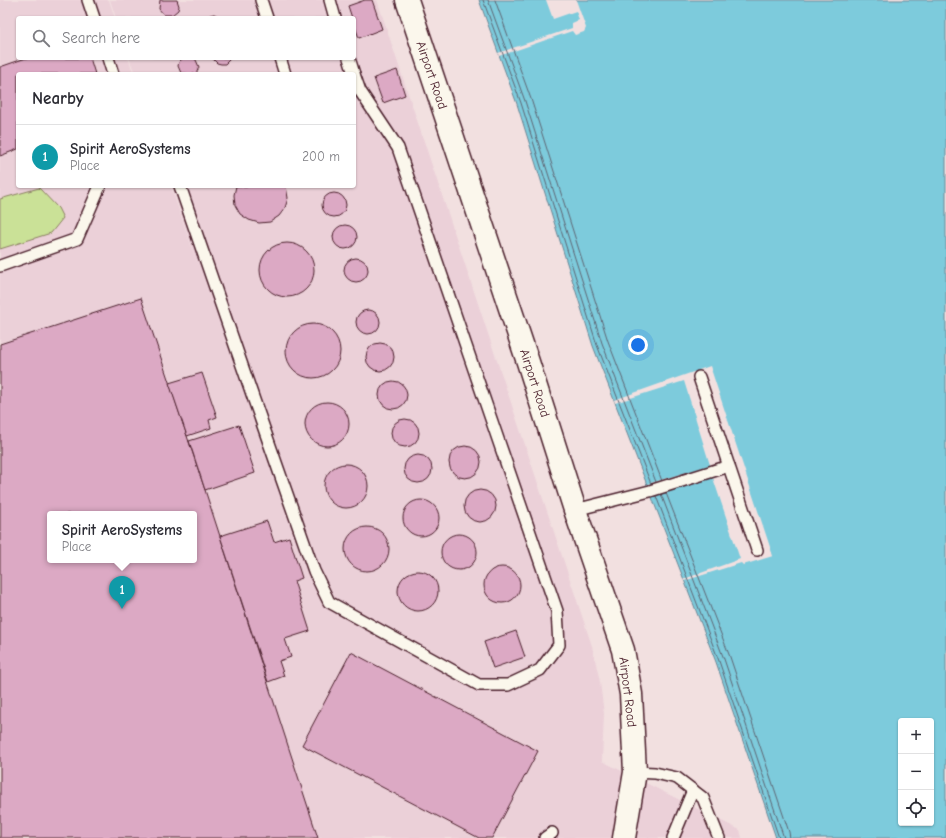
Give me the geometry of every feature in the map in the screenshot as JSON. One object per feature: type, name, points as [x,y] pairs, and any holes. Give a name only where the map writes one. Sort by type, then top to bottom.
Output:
[{"type":"street","name":"Airport Road","points":[[407,0],[526,355],[575,510],[623,650],[631,694],[635,772],[624,838]]},
{"type":"lane","points":[[88,0],[93,16]]},
{"type":"lane","points":[[261,0],[266,16]]},
{"type":"lane","points":[[330,0],[335,16]]},
{"type":"lane","points":[[109,60],[112,72]]},
{"type":"lane","points":[[281,60],[284,72]]},
{"type":"lane","points":[[350,60],[353,72]]},
{"type":"lane","points":[[181,188],[311,564],[329,602],[479,685],[508,684],[540,670],[559,645],[558,611],[398,148],[357,91]]},
{"type":"lane","points":[[0,266],[77,239],[99,188]]},
{"type":"lane","points":[[698,377],[757,550]]},
{"type":"lane","points":[[575,510],[650,491],[729,466]]},
{"type":"lane","points":[[635,772],[655,773],[677,778],[693,790],[703,798],[720,838]]},
{"type":"lane","points":[[673,838],[693,790]]},
{"type":"shaded area","points":[[0,0],[109,0],[114,16],[16,16],[16,60],[129,60],[133,72],[16,72],[16,188],[172,188],[198,266],[173,188],[356,188],[356,72],[134,72],[130,60],[356,60],[356,16],[115,16],[110,0],[377,0],[592,646],[600,682],[604,714],[602,761],[740,830],[742,838],[0,838]]},
{"type":"green space","points":[[39,188],[58,208],[63,218],[51,233],[0,249],[0,199]]},
{"type":"water","points":[[479,0],[946,0],[946,838],[776,838],[716,662],[593,346],[517,104]]},
{"type":"pier","points":[[546,0],[576,0],[586,28],[584,32],[575,35],[572,31],[499,56],[498,53],[572,28],[572,23],[579,20],[576,11],[553,19]]},
{"type":"pier","points":[[710,366],[773,556],[743,565],[741,563],[684,581],[684,579],[740,559],[713,478],[652,497],[647,484],[710,465],[684,381],[615,403],[614,400]]},
{"type":"building","points":[[160,0],[177,0],[179,6],[178,10],[172,15],[164,15],[159,9]]},
{"type":"building","points":[[365,0],[372,0],[382,29],[359,38],[356,30],[356,16],[351,16],[348,6]]},
{"type":"building","points":[[214,14],[218,16],[209,16]]},
{"type":"building","points":[[20,60],[91,60],[94,72],[16,72],[16,150],[0,156],[0,67]]},
{"type":"building","points":[[181,60],[196,60],[199,67],[197,72],[181,72],[178,66]]},
{"type":"building","points":[[214,60],[229,60],[225,64],[217,63]]},
{"type":"building","points":[[397,70],[405,95],[383,103],[374,78]]},
{"type":"building","points":[[236,188],[286,188],[288,198],[285,208],[279,216],[270,222],[259,223],[249,220],[240,214],[235,205],[234,195]]},
{"type":"building","points":[[334,193],[342,197],[346,205],[342,213],[334,217],[326,213],[322,205],[326,197]]},
{"type":"building","points":[[345,225],[353,229],[357,237],[353,245],[345,249],[337,245],[333,237],[337,229]]},
{"type":"building","points":[[287,243],[297,245],[306,251],[312,260],[314,270],[312,280],[306,289],[297,295],[287,297],[277,295],[268,289],[262,280],[260,270],[262,260],[268,251],[277,245]]},
{"type":"building","points":[[356,258],[364,262],[368,270],[364,278],[356,282],[348,278],[344,270],[348,262]]},
{"type":"building","points":[[141,298],[318,838],[0,838],[0,344]]},
{"type":"building","points":[[368,310],[376,314],[380,322],[376,330],[368,334],[360,330],[356,322],[360,314]]},
{"type":"building","points":[[313,324],[323,326],[332,332],[338,341],[340,351],[338,361],[332,370],[323,376],[313,378],[303,376],[294,370],[288,361],[286,351],[288,341],[294,332],[303,326]]},
{"type":"building","points":[[380,343],[390,347],[394,357],[390,367],[380,371],[370,367],[366,357],[370,347]]},
{"type":"building","points":[[202,373],[217,417],[209,420],[211,428],[187,436],[169,383]]},
{"type":"building","points":[[393,381],[403,385],[407,395],[403,405],[393,409],[383,405],[379,395],[383,385]]},
{"type":"building","points":[[323,402],[331,402],[343,408],[349,420],[349,428],[343,440],[331,446],[323,446],[311,440],[305,428],[305,420],[311,408]]},
{"type":"building","points":[[405,419],[415,423],[419,433],[415,443],[405,447],[395,443],[391,433],[395,423]]},
{"type":"building","points":[[239,425],[255,473],[205,490],[189,441]]},
{"type":"building","points":[[468,446],[474,448],[479,453],[481,462],[479,471],[474,476],[462,478],[456,476],[451,471],[449,459],[451,453],[456,448]]},
{"type":"building","points":[[418,455],[428,459],[432,469],[428,479],[418,483],[408,479],[404,469],[408,459]]},
{"type":"building","points":[[342,464],[350,464],[362,470],[368,482],[368,490],[362,502],[350,508],[342,508],[330,502],[324,490],[324,482],[330,470]]},
{"type":"building","points":[[483,490],[489,492],[494,497],[496,506],[494,515],[489,520],[477,522],[471,520],[466,515],[464,503],[466,497],[471,492]]},
{"type":"building","points":[[425,500],[434,505],[438,511],[438,525],[434,531],[425,536],[417,536],[408,531],[404,525],[403,514],[408,505],[414,501]]},
{"type":"building","points":[[267,521],[274,542],[289,537],[302,578],[294,581],[310,631],[285,639],[291,657],[279,661],[284,676],[268,682],[220,536]]},
{"type":"building","points":[[363,527],[371,527],[383,533],[389,545],[389,553],[383,565],[371,571],[363,571],[351,565],[345,553],[345,545],[351,533]]},
{"type":"building","points":[[463,534],[472,539],[476,545],[476,559],[472,565],[463,570],[455,570],[446,565],[442,559],[441,548],[446,539],[452,535]]},
{"type":"building","points":[[506,567],[515,572],[519,578],[519,592],[515,598],[506,603],[498,603],[489,598],[485,592],[484,581],[489,572],[495,568]]},
{"type":"building","points":[[422,571],[429,574],[435,580],[438,591],[437,599],[429,608],[422,611],[414,611],[407,608],[399,599],[398,587],[401,580],[410,572]]},
{"type":"building","points":[[516,631],[525,657],[493,668],[484,642]]},
{"type":"building","points":[[351,652],[538,751],[492,838],[479,838],[302,745]]},
{"type":"place","name":"Spirit AeroSystems","points":[[122,609]]}]
